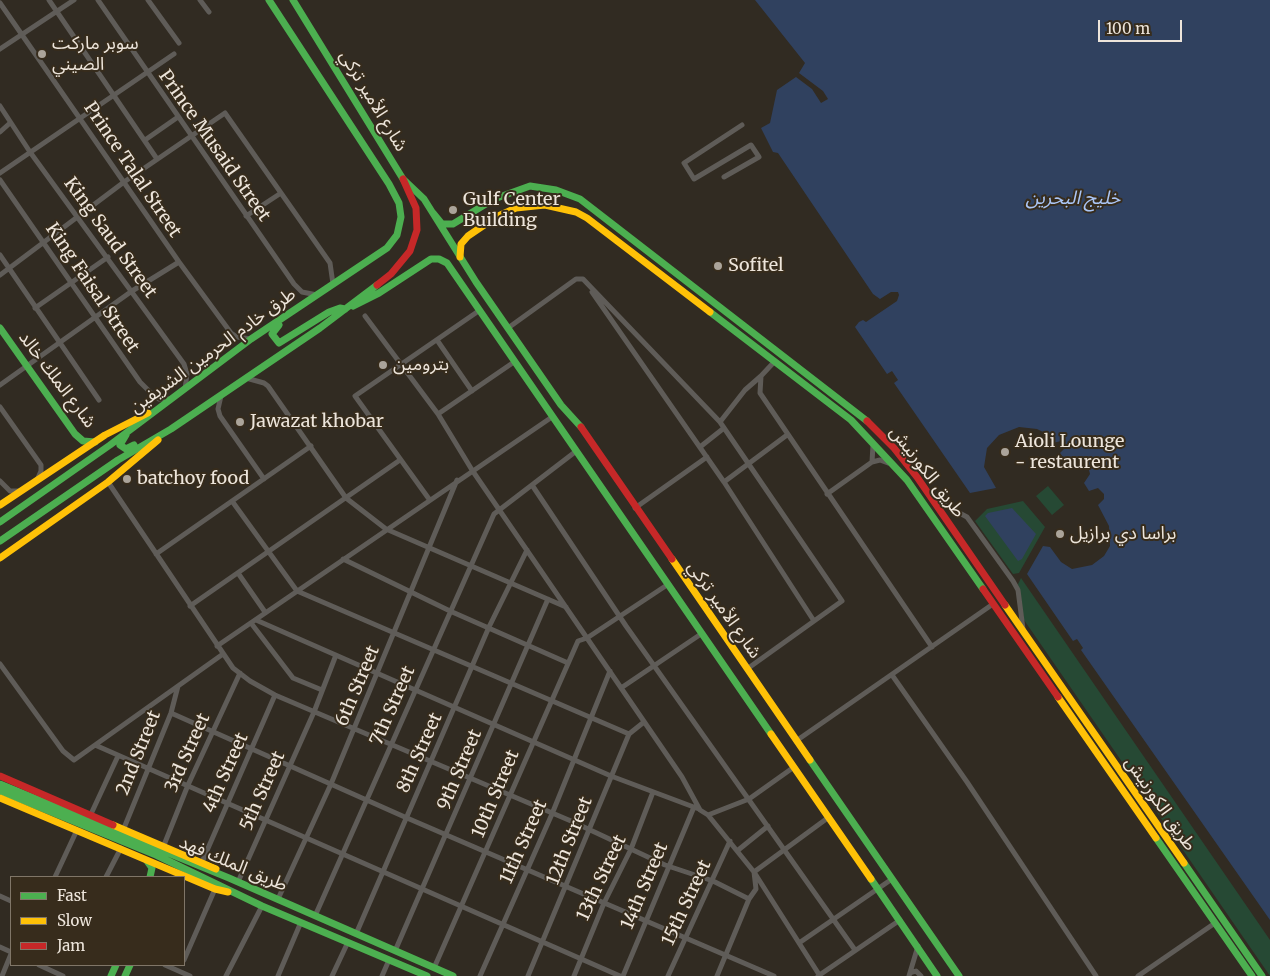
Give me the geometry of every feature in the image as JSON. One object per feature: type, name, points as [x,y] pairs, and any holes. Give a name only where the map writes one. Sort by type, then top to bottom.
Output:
[{"type":"main road","name":"شارع الأمير تركي","points":[[269,0],[389,184]]},
{"type":"main road","name":"شارع الأمير تركي","points":[[292,0],[403,179],[417,190],[463,263],[561,405],[574,417],[959,976]]},
{"type":"main road","points":[[309,301],[273,330],[272,334],[276,342],[284,341],[330,312],[340,308],[345,309],[395,269],[413,244],[418,224],[416,208],[403,179]]},
{"type":"main road","name":"طرق خادم الحرمين الشريفين","points":[[0,522],[110,445],[251,339],[387,248],[397,235],[400,210],[389,184]]},
{"type":"main road","name":"طريق الكورنيش","points":[[433,213],[442,224],[449,226],[502,194],[530,186],[556,190],[580,199],[856,411],[894,448],[932,498],[1262,976]]},
{"type":"main road","name":"طريق الكورنيش","points":[[463,263],[460,252],[461,244],[483,225],[504,213],[526,205],[554,206],[576,212],[587,218],[851,420],[895,466],[1252,976]]},
{"type":"main road","points":[[473,211],[473,221],[483,225]]},
{"type":"main road","name":"طرق خادم الحرمين الشريفين","points":[[0,541],[118,460],[171,429],[345,309],[379,293],[431,260],[439,259],[450,266]]},
{"type":"main road","name":"شارع الأمير تركي","points":[[450,266],[700,634],[918,946],[934,973]]},
{"type":"main road","name":"شارع الملك خالد","points":[[0,328],[75,434],[83,441],[95,442]]},
{"type":"main road","points":[[140,421],[120,445],[126,449],[148,438],[220,388],[233,386]]},
{"type":"main road","points":[[550,415],[561,405]]},
{"type":"main road","points":[[0,505],[95,442],[156,409]]},
{"type":"main road","points":[[0,558],[108,482],[171,429]]},
{"type":"main road","points":[[0,776],[164,845],[202,862],[229,878]]},
{"type":"main road","name":"طريق الملك فهد","points":[[0,784],[229,878],[453,976]]},
{"type":"main road","points":[[0,797],[146,858],[176,876]]},
{"type":"main road","name":"طريق الملك فهد","points":[[0,797],[156,855],[262,906],[427,976]]},
{"type":"main road","points":[[146,858],[152,868],[150,876]]},
{"type":"main road","points":[[185,879],[242,896]]},
{"type":"street","points":[[49,0],[157,159]]},
{"type":"street","points":[[0,49],[74,0]]},
{"type":"street","name":"Prince Musaid Street","points":[[98,0],[294,284],[302,292],[318,295]]},
{"type":"street","points":[[148,0],[178,43]]},
{"type":"street","points":[[200,0],[209,12]]},
{"type":"street","name":"Prince Talal Street","points":[[0,3],[179,262],[232,333],[237,337],[251,339]]},
{"type":"street","points":[[0,172],[146,71],[174,54]]},
{"type":"street","name":"King Saud Street","points":[[0,106],[30,152],[184,364],[187,374],[185,389]]},
{"type":"street","points":[[0,275],[10,270],[124,182],[225,113],[330,264],[333,285]]},
{"type":"street","points":[[145,140],[178,117]]},
{"type":"street","points":[[0,132],[10,123]]},
{"type":"street","points":[[724,177],[760,157],[751,145],[694,179],[684,163],[742,125]]},
{"type":"street","name":"King Faisal Street","points":[[0,180],[94,318],[147,390],[160,399],[171,399]]},
{"type":"street","points":[[246,216],[281,193]]},
{"type":"street","points":[[0,255],[97,398]]},
{"type":"street","points":[[36,308],[108,257]]},
{"type":"street","points":[[0,385],[132,291],[179,262]]},
{"type":"street","points":[[508,328],[576,279],[583,279],[720,422],[842,601],[747,669]]},
{"type":"street","points":[[583,279],[724,482],[814,621]]},
{"type":"street","points":[[429,499],[355,396],[480,310]]},
{"type":"street","points":[[365,316],[400,366],[438,414],[472,470],[682,777],[697,808]]},
{"type":"street","points":[[437,340],[472,391]]},
{"type":"street","points":[[720,422],[745,390],[775,361]]},
{"type":"street","points":[[438,414],[514,362]]},
{"type":"street","points":[[761,376],[760,393],[932,647]]},
{"type":"street","points":[[246,378],[268,386],[346,498],[386,529],[472,565],[566,608]]},
{"type":"street","points":[[221,394],[218,409],[220,416],[264,478]]},
{"type":"street","points":[[0,407],[41,466],[37,479]]},
{"type":"street","points":[[217,646],[550,415]]},
{"type":"street","points":[[700,447],[724,428]]},
{"type":"street","points":[[724,482],[787,435]]},
{"type":"street","points":[[872,462],[873,442]]},
{"type":"street","points":[[156,554],[311,446]]},
{"type":"street","points":[[499,509],[575,452]]},
{"type":"street","points":[[635,508],[707,457]]},
{"type":"street","points":[[190,606],[400,460]]},
{"type":"street","points":[[827,494],[872,462],[880,460],[895,466]]},
{"type":"street","points":[[0,480],[10,491],[20,491]]},
{"type":"street","name":"6th Street","points":[[278,900],[379,672],[431,548],[457,480]]},
{"type":"street","points":[[108,482],[217,646],[233,668],[240,673],[275,695],[471,778],[669,866],[713,881],[749,899]]},
{"type":"street","points":[[532,485],[654,665],[855,950]]},
{"type":"street","points":[[932,498],[967,517],[1013,581],[1018,590],[1024,632]]},
{"type":"street","points":[[232,501],[297,591],[396,632],[629,734]]},
{"type":"street","name":"7th Street","points":[[315,916],[450,611],[494,514],[499,509]]},
{"type":"street","name":"8th Street","points":[[356,934],[489,627],[527,550]]},
{"type":"street","points":[[343,559],[450,611],[568,663]]},
{"type":"street","points":[[238,572],[265,612]]},
{"type":"street","points":[[587,638],[667,585]]},
{"type":"street","name":"9th Street","points":[[396,951],[548,599]]},
{"type":"street","points":[[796,741],[993,604]]},
{"type":"street","points":[[254,621],[379,672],[455,708],[612,776],[697,808],[708,815],[754,872],[819,975],[900,920]]},
{"type":"street","points":[[254,621],[293,678],[322,690]]},
{"type":"street","points":[[621,688],[700,634]]},
{"type":"street","name":"10th Street","points":[[434,968],[511,796],[550,700],[578,640],[587,638]]},
{"type":"street","points":[[0,664],[63,751],[74,760],[223,654]]},
{"type":"street","name":"5th Street","points":[[238,882],[314,712],[336,655]]},
{"type":"street","name":"11th Street","points":[[480,976],[552,814],[610,671]]},
{"type":"street","name":"3rd Street","points":[[164,845],[188,785],[240,673]]},
{"type":"street","points":[[892,675],[967,782],[1096,976]]},
{"type":"street","name":"2nd Street","points":[[124,828],[170,713],[178,686]]},
{"type":"street","name":"4th Street","points":[[202,862],[275,695]]},
{"type":"street","points":[[170,713],[526,870],[725,955],[764,974],[774,976]]},
{"type":"street","name":"12th Street","points":[[528,976],[544,942],[629,734],[644,722]]},
{"type":"street","points":[[94,745],[266,819],[342,856],[622,976]]},
{"type":"street","points":[[90,814],[118,756]]},
{"type":"street","points":[[708,815],[749,799],[794,767]]},
{"type":"street","name":"13th Street","points":[[574,976],[604,903],[631,849],[653,792]]},
{"type":"street","name":"14th Street","points":[[622,976],[669,866],[697,808]]},
{"type":"street","points":[[754,872],[829,817]]},
{"type":"street","points":[[737,851],[768,826]]},
{"type":"street","points":[[55,876],[77,830]]},
{"type":"street","name":"15th Street","points":[[668,976],[684,937],[713,881],[730,842]]},
{"type":"street","points":[[107,876],[121,848]]},
{"type":"street","points":[[717,976],[749,899],[756,889],[754,872]]},
{"type":"street","points":[[799,943],[892,879]]},
{"type":"street","points":[[185,958],[215,889]]},
{"type":"street","points":[[226,976],[262,906]]},
{"type":"street","points":[[278,976],[301,922]]},
{"type":"street","points":[[1138,976],[1215,923]]},
{"type":"street","points":[[332,976],[348,942]]},
{"type":"street","points":[[909,975],[918,946]]},
{"type":"street","points":[[2,976],[10,956]]},
{"type":"street","points":[[382,976],[389,960]]},
{"type":"street","points":[[41,966],[63,976]]},
{"type":"street","points":[[167,966],[190,976]]},
{"type":"street","points":[[179,971],[182,966]]},
{"type":"street","points":[[909,975],[916,971],[921,976],[934,973]]},
{"type":"green space","points":[[1048,486],[1064,505],[1052,515],[1036,496]]},
{"type":"green space","points":[[1023,501],[1045,527],[1019,573],[1013,574],[975,521],[987,509]]},
{"type":"green space","points":[[1021,578],[1270,940],[1270,976],[1024,620],[1018,584]]},
{"type":"water","name":"خليج البحرين","points":[[755,0],[1270,0],[1270,920],[1081,650],[1083,648],[1077,639],[1073,641],[1027,574],[1043,546],[1050,547],[1061,562],[1072,569],[1092,565],[1104,556],[1110,546],[1109,526],[1098,505],[1104,499],[1104,494],[1098,488],[1089,491],[1084,483],[1090,474],[1088,466],[1079,459],[1066,461],[1060,453],[1064,449],[1061,441],[1053,443],[1045,433],[1037,429],[1019,427],[999,435],[987,448],[984,467],[996,488],[970,493],[894,383],[898,380],[892,371],[887,374],[855,327],[859,322],[863,320],[866,322],[897,301],[899,295],[898,292],[891,292],[880,299],[873,294],[778,153],[773,152],[761,128],[770,123],[777,90],[796,77],[812,89],[821,103],[828,99],[823,91],[799,73],[805,63]]},
{"type":"water","points":[[1012,508],[1036,534],[1022,559],[1018,561],[985,516],[988,513]]},
{"type":"traffic: fast","points":[[269,0],[389,184]]},
{"type":"traffic: fast","points":[[293,0],[403,179],[424,199],[476,282],[561,405],[581,427]]},
{"type":"traffic: fast","points":[[0,522],[110,445],[251,339],[387,248],[397,235],[401,217],[399,203],[389,184]]},
{"type":"traffic: fast","points":[[433,213],[442,224],[453,224],[494,199],[530,186],[556,190],[580,199],[867,421]]},
{"type":"traffic: fast","points":[[353,306],[379,293],[431,259],[439,259],[447,263],[771,734]]},
{"type":"traffic: fast","points":[[0,541],[118,460],[171,429],[320,328],[377,285]]},
{"type":"traffic: fast","points":[[279,325],[272,334],[279,343],[329,312],[340,308],[345,309]]},
{"type":"traffic: fast","points":[[710,312],[851,420],[907,480],[983,589]]},
{"type":"traffic: fast","points":[[0,328],[75,434],[83,441],[95,442]]},
{"type":"traffic: fast","points":[[126,435],[120,445],[126,449],[134,445]]},
{"type":"traffic: fast","points":[[810,760],[959,976]]},
{"type":"traffic: fast","points":[[0,784],[229,878],[453,976]]},
{"type":"traffic: fast","points":[[0,791],[156,855],[262,906],[427,976]]},
{"type":"traffic: fast","points":[[1156,838],[1252,976]]},
{"type":"traffic: fast","points":[[147,861],[152,868],[150,876]]},
{"type":"traffic: fast","points":[[1184,863],[1262,976]]},
{"type":"traffic: fast","points":[[871,879],[937,976]]},
{"type":"traffic: fast","points":[[111,976],[116,966]]},
{"type":"traffic: fast","points":[[125,976],[130,966]]},
{"type":"traffic: slow","points":[[460,257],[461,244],[468,236],[496,217],[516,208],[545,205],[576,212],[587,218],[710,312]]},
{"type":"traffic: slow","points":[[0,505],[105,435],[148,413]]},
{"type":"traffic: slow","points":[[0,558],[108,482],[158,440]]},
{"type":"traffic: slow","points":[[672,559],[810,760]]},
{"type":"traffic: slow","points":[[1005,605],[1184,863]]},
{"type":"traffic: slow","points":[[1058,697],[1156,838]]},
{"type":"traffic: slow","points":[[771,734],[871,879]]},
{"type":"traffic: slow","points":[[0,798],[184,876]]},
{"type":"traffic: slow","points":[[113,825],[216,869]]},
{"type":"traffic: slow","points":[[185,876],[215,889],[228,892]]},
{"type":"traffic: jam","points":[[377,285],[391,274],[410,251],[417,230],[416,208],[403,179]]},
{"type":"traffic: jam","points":[[867,421],[894,448],[917,477],[1005,605]]},
{"type":"traffic: jam","points":[[581,427],[672,559]]},
{"type":"traffic: jam","points":[[983,589],[1058,697]]},
{"type":"traffic: jam","points":[[0,776],[113,825]]},
{"type":"place","name":"سوبر ماركت الصيني","points":[[42,54]]},
{"type":"place","name":"Gulf Center Building","points":[[453,210]]},
{"type":"place","name":"Sofitel","points":[[718,266]]},
{"type":"place","name":"بترومين","points":[[383,365]]},
{"type":"place","name":"Jawazat khobar","points":[[240,422]]},
{"type":"place","name":"Aioli Lounge - restaurent","points":[[1005,452]]},
{"type":"place","name":"batchoy food","points":[[127,479]]},
{"type":"place","name":"براسا دي برازيل","points":[[1060,534]]}]
